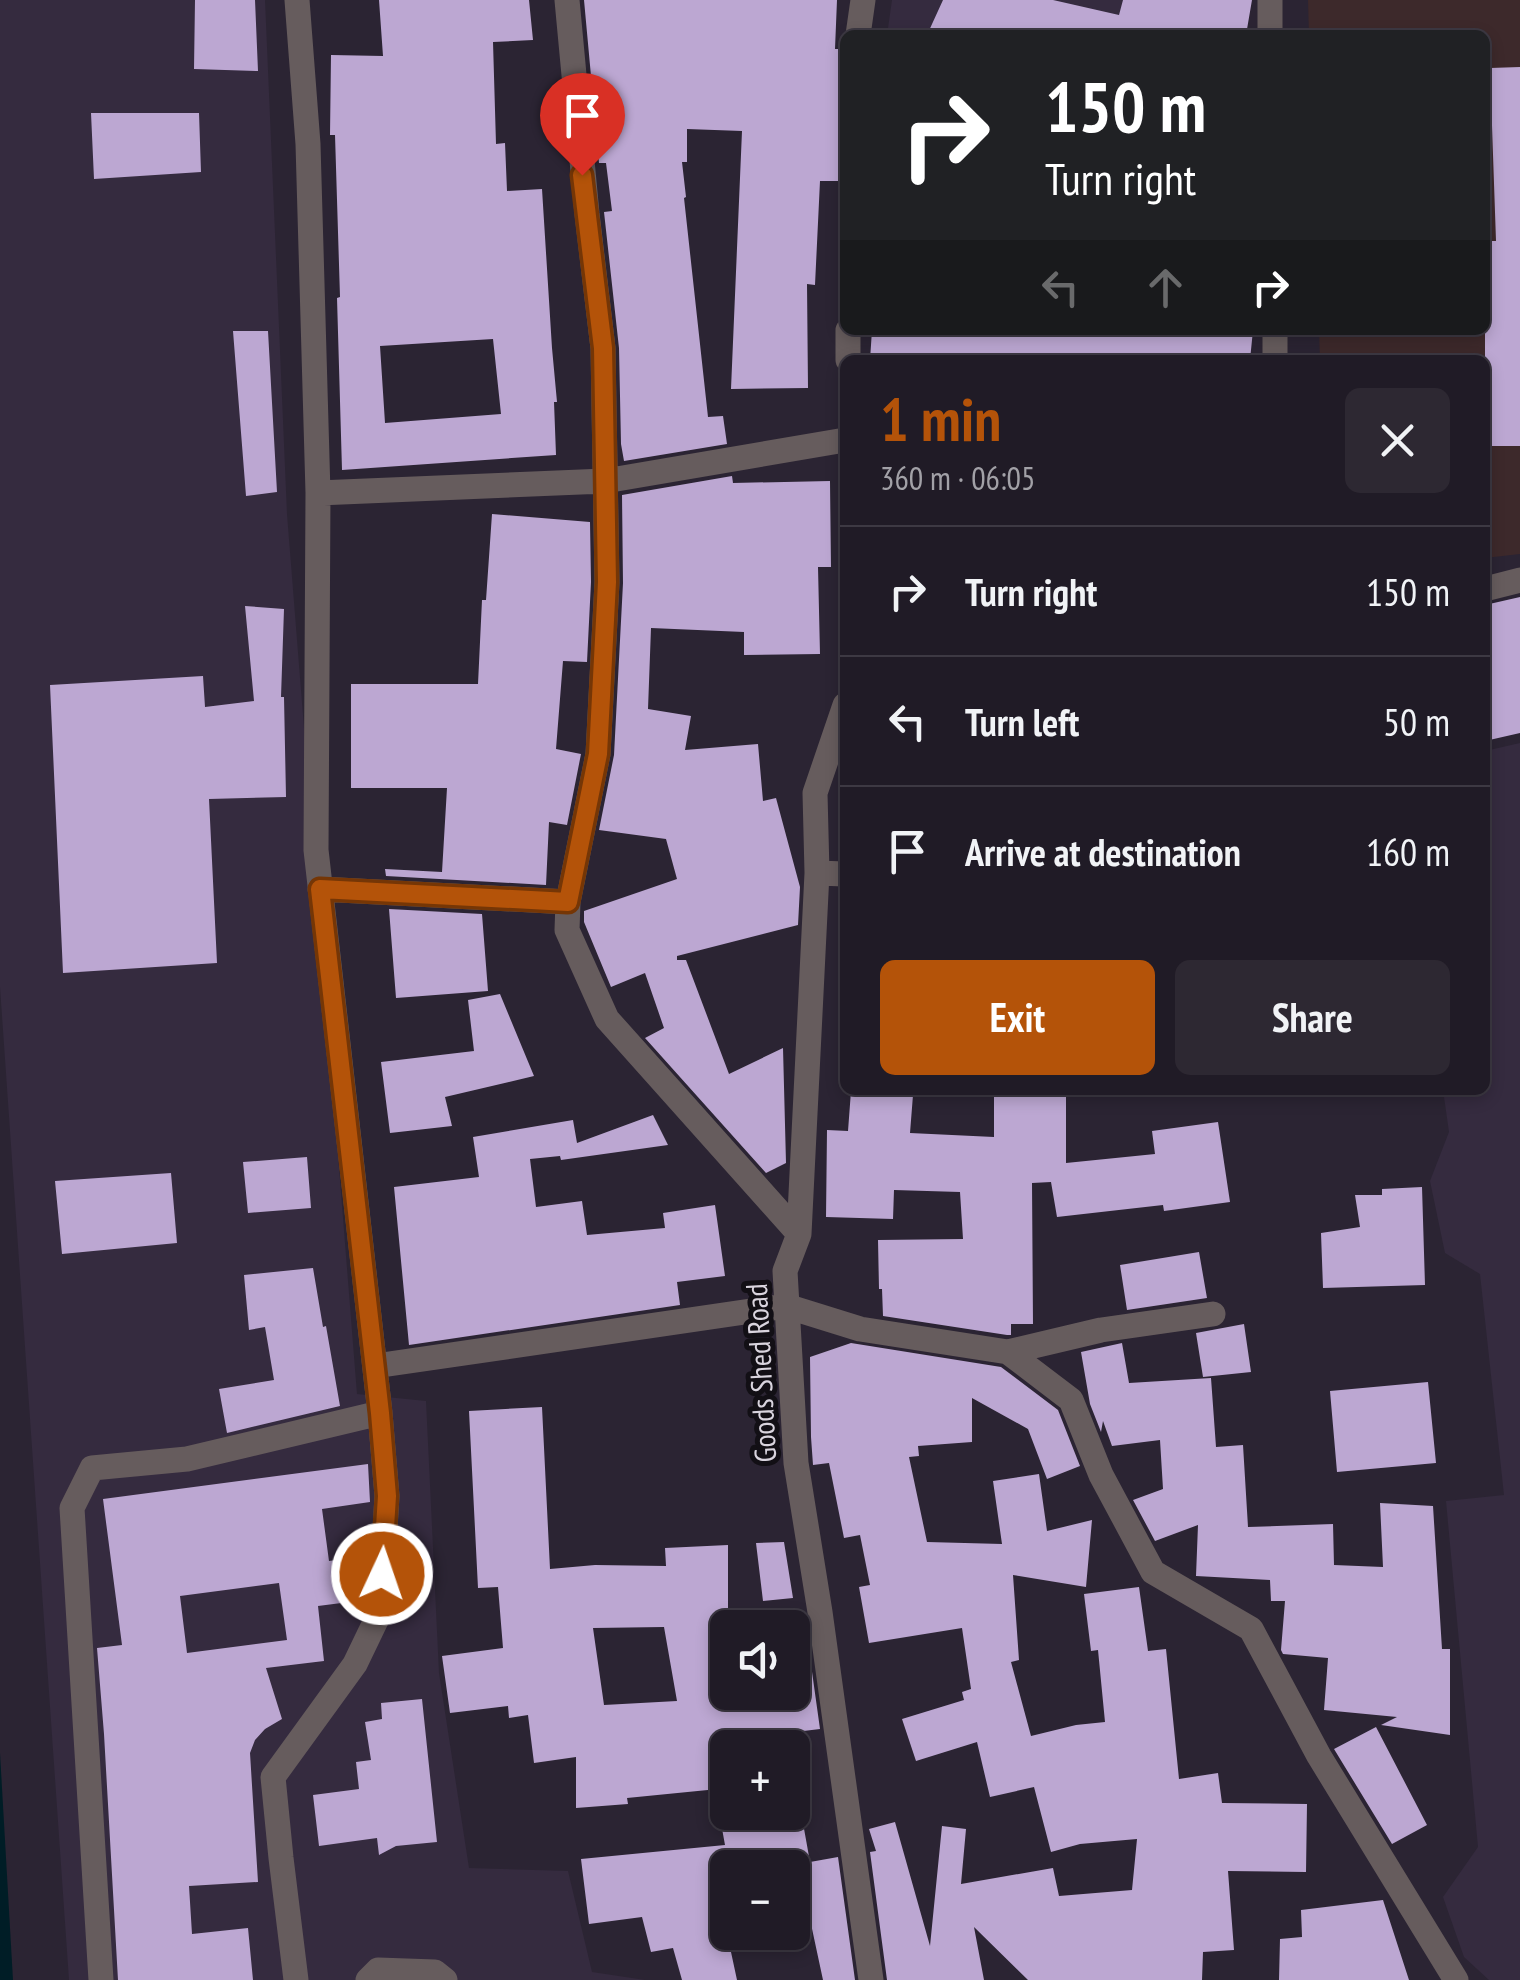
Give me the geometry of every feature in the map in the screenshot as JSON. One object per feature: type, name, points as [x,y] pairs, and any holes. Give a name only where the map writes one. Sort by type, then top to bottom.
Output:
[{"type":"street","points":[[296,1980],[274,1777],[355,1664],[380,1612],[387,1496],[316,850],[318,493],[308,144],[297,0]]},
{"type":"street","points":[[567,0],[580,156],[603,348],[607,582],[598,754],[568,902],[567,930],[607,1019],[799,1234]]},
{"type":"street","points":[[859,30],[863,0]]},
{"type":"street","points":[[1270,0],[1270,30]]},
{"type":"street","points":[[318,493],[605,481],[840,441]]},
{"type":"street","points":[[1490,588],[1520,580]]},
{"type":"street","name":"Goods Shed Road","points":[[840,720],[816,793],[817,873],[799,1234],[784,1271],[796,1463],[871,1980]]},
{"type":"street","points":[[817,873],[840,874]]},
{"type":"street","points":[[320,889],[568,902]]},
{"type":"street","points":[[375,1366],[786,1306],[860,1330],[1008,1352],[1101,1330],[1212,1314]]},
{"type":"street","points":[[1008,1352],[1070,1400],[1101,1475],[1152,1572],[1251,1629],[1320,1756],[1456,1980]]},
{"type":"street","points":[[101,1980],[72,1508],[92,1468],[187,1459],[380,1413]]},
{"type":"street","points":[[368,1980],[378,1970],[435,1972],[445,1980]]},
{"type":"shaded area","points":[[0,0],[265,0],[287,514],[357,1394],[426,1401],[439,1673],[469,1868],[568,1871],[592,1972],[645,1980],[69,1980],[0,987]]},
{"type":"shaded area","points":[[892,0],[1247,0],[1247,30],[888,30]]},
{"type":"shaded area","points":[[1308,0],[1520,0],[1520,554],[1490,557],[1490,355],[1320,355],[1319,335],[1490,335],[1490,30],[1309,30]]},
{"type":"shaded area","points":[[1520,743],[1520,1980],[1489,1980],[1464,1957],[1443,1897],[1478,1847],[1446,1501],[1504,1495],[1480,1274],[1445,1253],[1430,1181],[1449,1132],[1444,1095],[1490,1095],[1490,750]]},
{"type":"water","points":[[0,1753],[13,1980],[0,1980]]},
{"type":"building","points":[[195,0],[255,0],[258,71],[194,69]]},
{"type":"building","points":[[379,0],[529,0],[533,40],[493,42],[496,144],[505,143],[507,191],[542,189],[557,402],[556,455],[342,470],[335,135],[330,135],[331,55],[383,56]],"holes":[[[493,339],[501,414],[385,423],[380,346]]]},
{"type":"building","points":[[584,0],[837,0],[840,181],[820,181],[815,285],[807,284],[808,388],[731,389],[742,131],[687,129],[687,162],[682,162],[684,198],[708,417],[723,416],[727,444],[624,461],[619,348],[604,212],[612,211],[606,163],[599,163]]},
{"type":"building","points":[[943,0],[1053,0],[1119,15],[1123,0],[1252,0],[1247,30],[929,30]]},
{"type":"building","points":[[1520,67],[1520,446],[1490,446],[1490,355],[1485,355],[1485,335],[1490,335],[1490,241],[1496,241],[1490,68]]},
{"type":"building","points":[[91,113],[199,113],[201,172],[94,179]]},
{"type":"building","points":[[233,331],[268,331],[277,492],[246,496]]},
{"type":"building","points":[[872,335],[1252,335],[1250,355],[870,355]]},
{"type":"building","points":[[732,476],[733,483],[830,481],[831,567],[818,567],[820,654],[744,655],[744,632],[651,628],[648,709],[691,716],[685,750],[758,744],[763,801],[776,798],[800,887],[798,925],[677,956],[677,960],[686,960],[729,1074],[783,1048],[786,1163],[766,1173],[645,1038],[664,1028],[645,973],[611,987],[584,922],[584,911],[677,879],[666,839],[599,830],[614,755],[623,583],[622,495]]},
{"type":"building","points":[[492,514],[590,522],[587,662],[563,661],[556,749],[581,754],[567,825],[549,822],[546,885],[386,876],[385,869],[442,872],[447,788],[351,788],[351,684],[478,684]]},
{"type":"building","points":[[1520,597],[1520,733],[1490,740],[1490,604]]},
{"type":"building","points":[[245,606],[284,609],[281,697],[286,797],[209,799],[217,963],[63,973],[50,685],[203,676],[205,707],[254,701]]},
{"type":"building","points":[[389,909],[482,914],[488,991],[396,998]]},
{"type":"building","points":[[500,994],[534,1076],[445,1097],[452,1126],[390,1133],[381,1062],[474,1051],[468,1000]]},
{"type":"building","points":[[851,1095],[913,1095],[910,1133],[994,1137],[994,1095],[1066,1095],[1066,1163],[1155,1154],[1152,1131],[1218,1122],[1230,1202],[1164,1211],[1163,1205],[1057,1217],[1051,1182],[1032,1183],[1033,1324],[1011,1324],[1011,1335],[1007,1335],[883,1316],[878,1240],[963,1239],[960,1192],[894,1190],[893,1219],[826,1217],[827,1130],[848,1131]]},
{"type":"building","points":[[653,1115],[668,1145],[561,1160],[560,1156],[530,1159],[536,1207],[582,1201],[587,1235],[665,1228],[663,1213],[715,1205],[725,1276],[677,1282],[680,1305],[409,1345],[394,1187],[479,1177],[473,1137],[573,1120],[577,1143]]},
{"type":"building","points":[[307,1157],[311,1208],[248,1213],[243,1162]]},
{"type":"building","points":[[171,1173],[177,1243],[62,1254],[55,1181]]},
{"type":"building","points":[[1422,1187],[1425,1285],[1323,1288],[1321,1233],[1360,1227],[1355,1195],[1382,1195],[1382,1189]]},
{"type":"building","points":[[1199,1252],[1207,1298],[1127,1310],[1120,1265]]},
{"type":"building","points":[[313,1268],[340,1406],[227,1433],[219,1389],[274,1380],[265,1327],[249,1330],[244,1275]]},
{"type":"building","points":[[1244,1324],[1251,1372],[1203,1377],[1196,1333]]},
{"type":"building","points":[[851,1343],[1001,1367],[1058,1410],[1080,1466],[1047,1479],[1028,1429],[972,1398],[972,1442],[918,1446],[919,1456],[909,1457],[927,1542],[1002,1544],[993,1481],[1039,1474],[1047,1531],[1092,1520],[1086,1587],[1013,1575],[1019,1660],[1011,1662],[1031,1736],[1105,1722],[1098,1650],[1091,1651],[1084,1594],[1139,1587],[1148,1651],[1166,1649],[1179,1779],[1218,1773],[1222,1803],[1307,1804],[1306,1872],[1228,1871],[1234,1950],[1203,1952],[1202,1980],[1028,1980],[974,1927],[984,1980],[887,1980],[870,1852],[876,1851],[869,1829],[895,1822],[930,1946],[942,1826],[966,1829],[961,1884],[1053,1868],[1059,1896],[1132,1890],[1137,1839],[1080,1844],[1051,1852],[1034,1787],[990,1797],[977,1742],[916,1761],[902,1719],[964,1700],[962,1692],[971,1689],[962,1628],[869,1643],[859,1587],[870,1585],[860,1535],[844,1538],[829,1463],[813,1465],[811,1437],[810,1357]]},
{"type":"building","points":[[1122,1343],[1129,1383],[1211,1378],[1216,1447],[1243,1445],[1248,1527],[1333,1524],[1334,1565],[1383,1567],[1380,1503],[1433,1506],[1442,1649],[1450,1649],[1450,1735],[1381,1725],[1397,1717],[1324,1710],[1328,1658],[1283,1654],[1285,1601],[1271,1601],[1270,1580],[1196,1576],[1198,1525],[1155,1541],[1133,1500],[1163,1489],[1160,1440],[1112,1446],[1103,1421],[1101,1432],[1090,1404],[1081,1352]]},
{"type":"building","points":[[1428,1382],[1436,1463],[1337,1472],[1330,1391]]},
{"type":"building","points":[[542,1407],[550,1569],[666,1566],[665,1548],[728,1545],[728,1610],[710,1610],[710,1710],[810,1710],[810,1657],[820,1729],[710,1730],[710,1790],[627,1798],[628,1804],[576,1808],[576,1757],[534,1763],[528,1715],[509,1718],[508,1706],[450,1713],[442,1656],[503,1648],[498,1587],[478,1588],[469,1411]],"holes":[[[664,1627],[677,1701],[604,1705],[593,1628]]]},
{"type":"building","points":[[368,1464],[370,1502],[322,1509],[329,1561],[351,1558],[357,1601],[318,1606],[324,1661],[266,1668],[282,1719],[265,1729],[250,1753],[258,1882],[189,1886],[192,1934],[248,1928],[253,1980],[118,1980],[97,1648],[122,1645],[103,1499]],"holes":[[[279,1583],[287,1640],[187,1653],[180,1596]]]},
{"type":"building","points":[[784,1542],[793,1598],[763,1601],[756,1543]]},
{"type":"building","points":[[422,1699],[437,1842],[396,1846],[379,1855],[377,1838],[319,1846],[313,1795],[359,1789],[356,1762],[371,1760],[365,1722],[382,1719],[381,1703]]},
{"type":"building","points":[[1376,1727],[1427,1825],[1392,1844],[1334,1749]]},
{"type":"building","points":[[722,1830],[804,1830],[808,1850],[710,1850],[710,1950],[731,1950],[737,1980],[682,1980],[673,1948],[651,1952],[642,1917],[589,1924],[581,1859],[725,1845]]},
{"type":"building","points":[[838,1857],[855,1980],[823,1980],[810,1919],[810,1862]]},
{"type":"building","points":[[1383,1900],[1409,1980],[1279,1980],[1280,1939],[1302,1937],[1301,1910]]},
{"type":"route","points":[[382,1574],[387,1496],[380,1413],[320,889],[568,902],[598,754],[607,582],[603,348],[582,175]]}]
